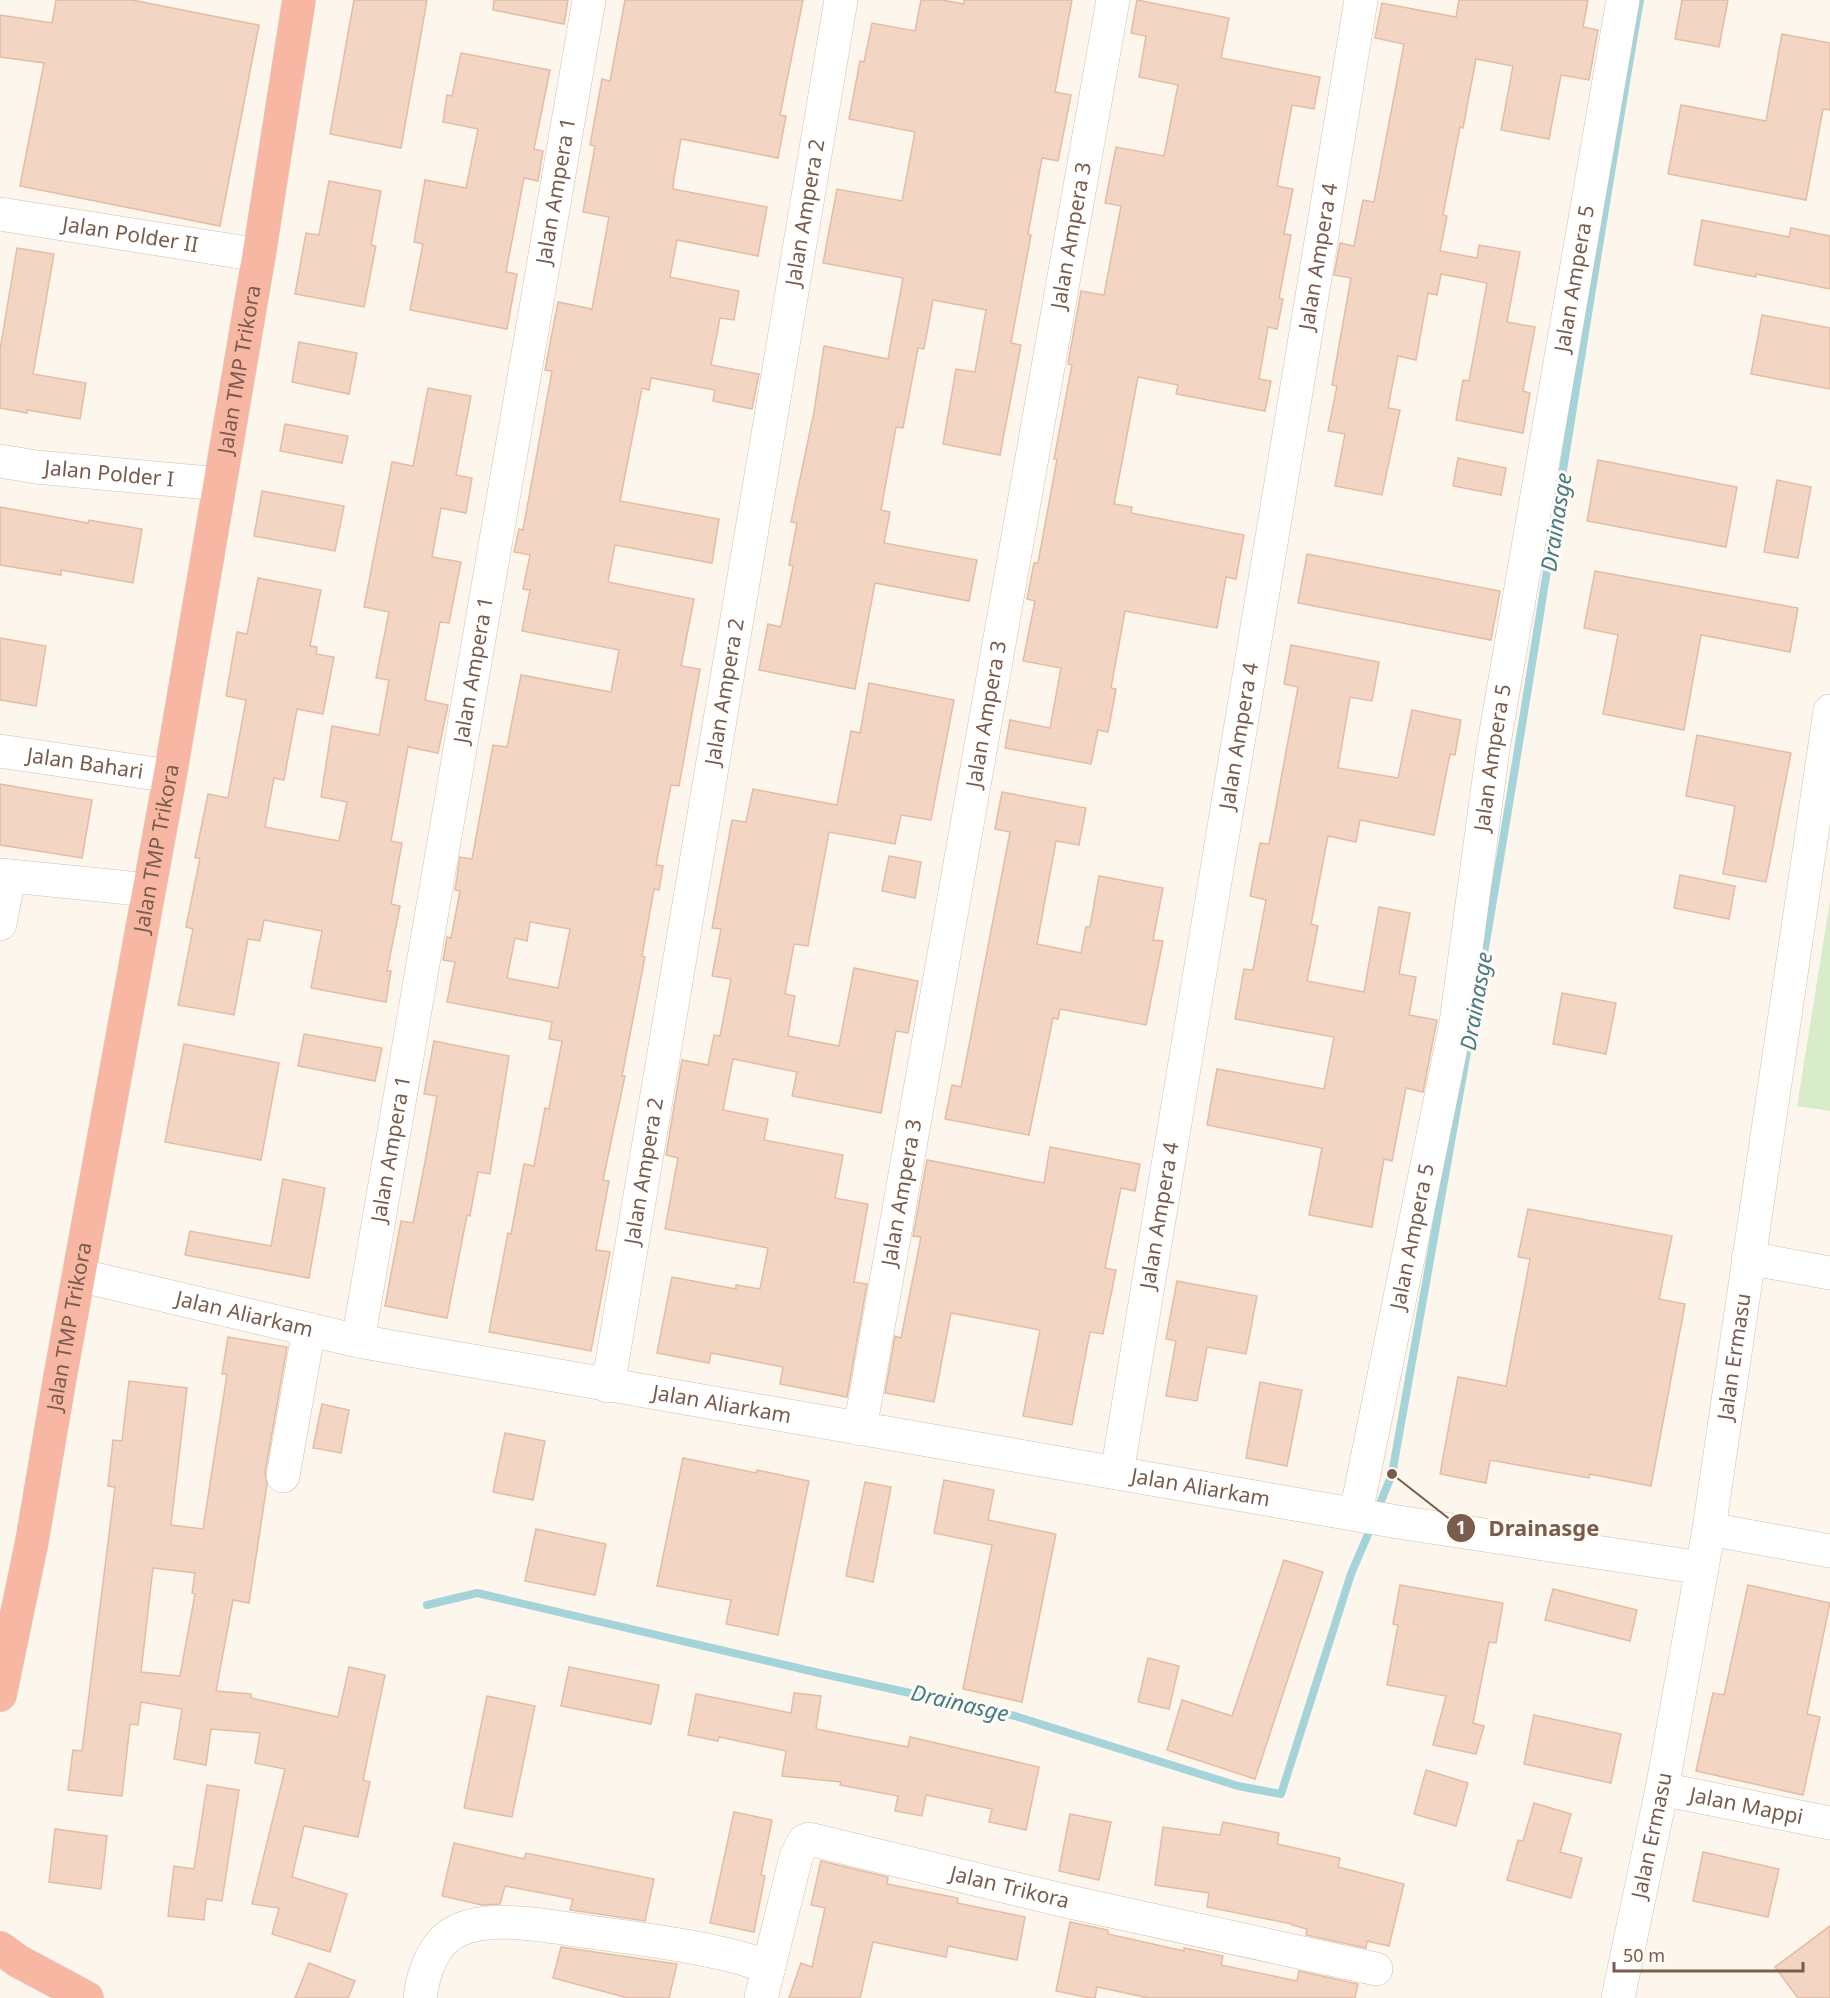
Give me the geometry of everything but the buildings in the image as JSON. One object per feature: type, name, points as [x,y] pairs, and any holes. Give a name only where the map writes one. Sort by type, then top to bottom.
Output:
[{"type":"highway","name":"Jalan TMP Trikora","points":[[0,1695],[32,1540],[78,1275],[170,776],[259,255],[299,0]]},
{"type":"highway","points":[[0,1948],[18,1961],[87,1998]]},
{"type":"street","name":"Jalan Ampera 1","points":[[358,1341],[589,0]]},
{"type":"street","name":"Jalan Ampera 2","points":[[608,1386],[841,0]]},
{"type":"street","name":"Jalan Ampera 3","points":[[860,1429],[1113,0]]},
{"type":"street","name":"Jalan Ampera 4","points":[[1117,1473],[1361,0]]},
{"type":"street","name":"Jalan Ampera 5","points":[[1374,1517],[1456,1023],[1493,749],[1623,0]]},
{"type":"street","name":"Jalan Polder II","points":[[0,214],[259,255]]},
{"type":"street","name":"Jalan Polder I","points":[[0,461],[36,467],[219,484]]},
{"type":"street","name":"Jalan Ermasu","points":[[1618,1998],[1662,1789],[1709,1529],[1830,711]]},
{"type":"street","name":"Jalan Bahari","points":[[0,752],[170,776]]},
{"type":"street","points":[[0,924],[4,875],[149,890]]},
{"type":"street","points":[[1748,1258],[1830,1273]]},
{"type":"street","name":"Jalan Aliarkam","points":[[78,1275],[358,1341],[1374,1517],[1702,1568]]},
{"type":"street","points":[[283,1476],[309,1329]]},
{"type":"street","points":[[1709,1529],[1830,1551]]},
{"type":"street","name":"Jalan Mappi","points":[[1662,1789],[1830,1823]]},
{"type":"street","name":"Jalan Trikora","points":[[761,1998],[796,1857],[804,1840],[809,1839],[1070,1902],[1376,1969]]},
{"type":"street","points":[[420,1998],[421,1987],[432,1958],[442,1941],[459,1929],[486,1923],[520,1922],[624,1937],[721,1953],[769,1967]]},
{"type":"green space","points":[[1830,901],[1830,1111],[1797,1106]]},
{"type":"waterway","name":"Drainasge","points":[[1474,1011],[1640,0]]},
{"type":"waterway","name":"Drainasge","points":[[1377,1511],[1392,1474],[1467,1052]]},
{"type":"waterway","name":"Drainasge","points":[[427,1605],[477,1593],[1015,1716],[1238,1786],[1281,1794],[1351,1574],[1372,1525]]},
{"type":"place","name":"Drainasge","points":[[1392,1474]]}]
